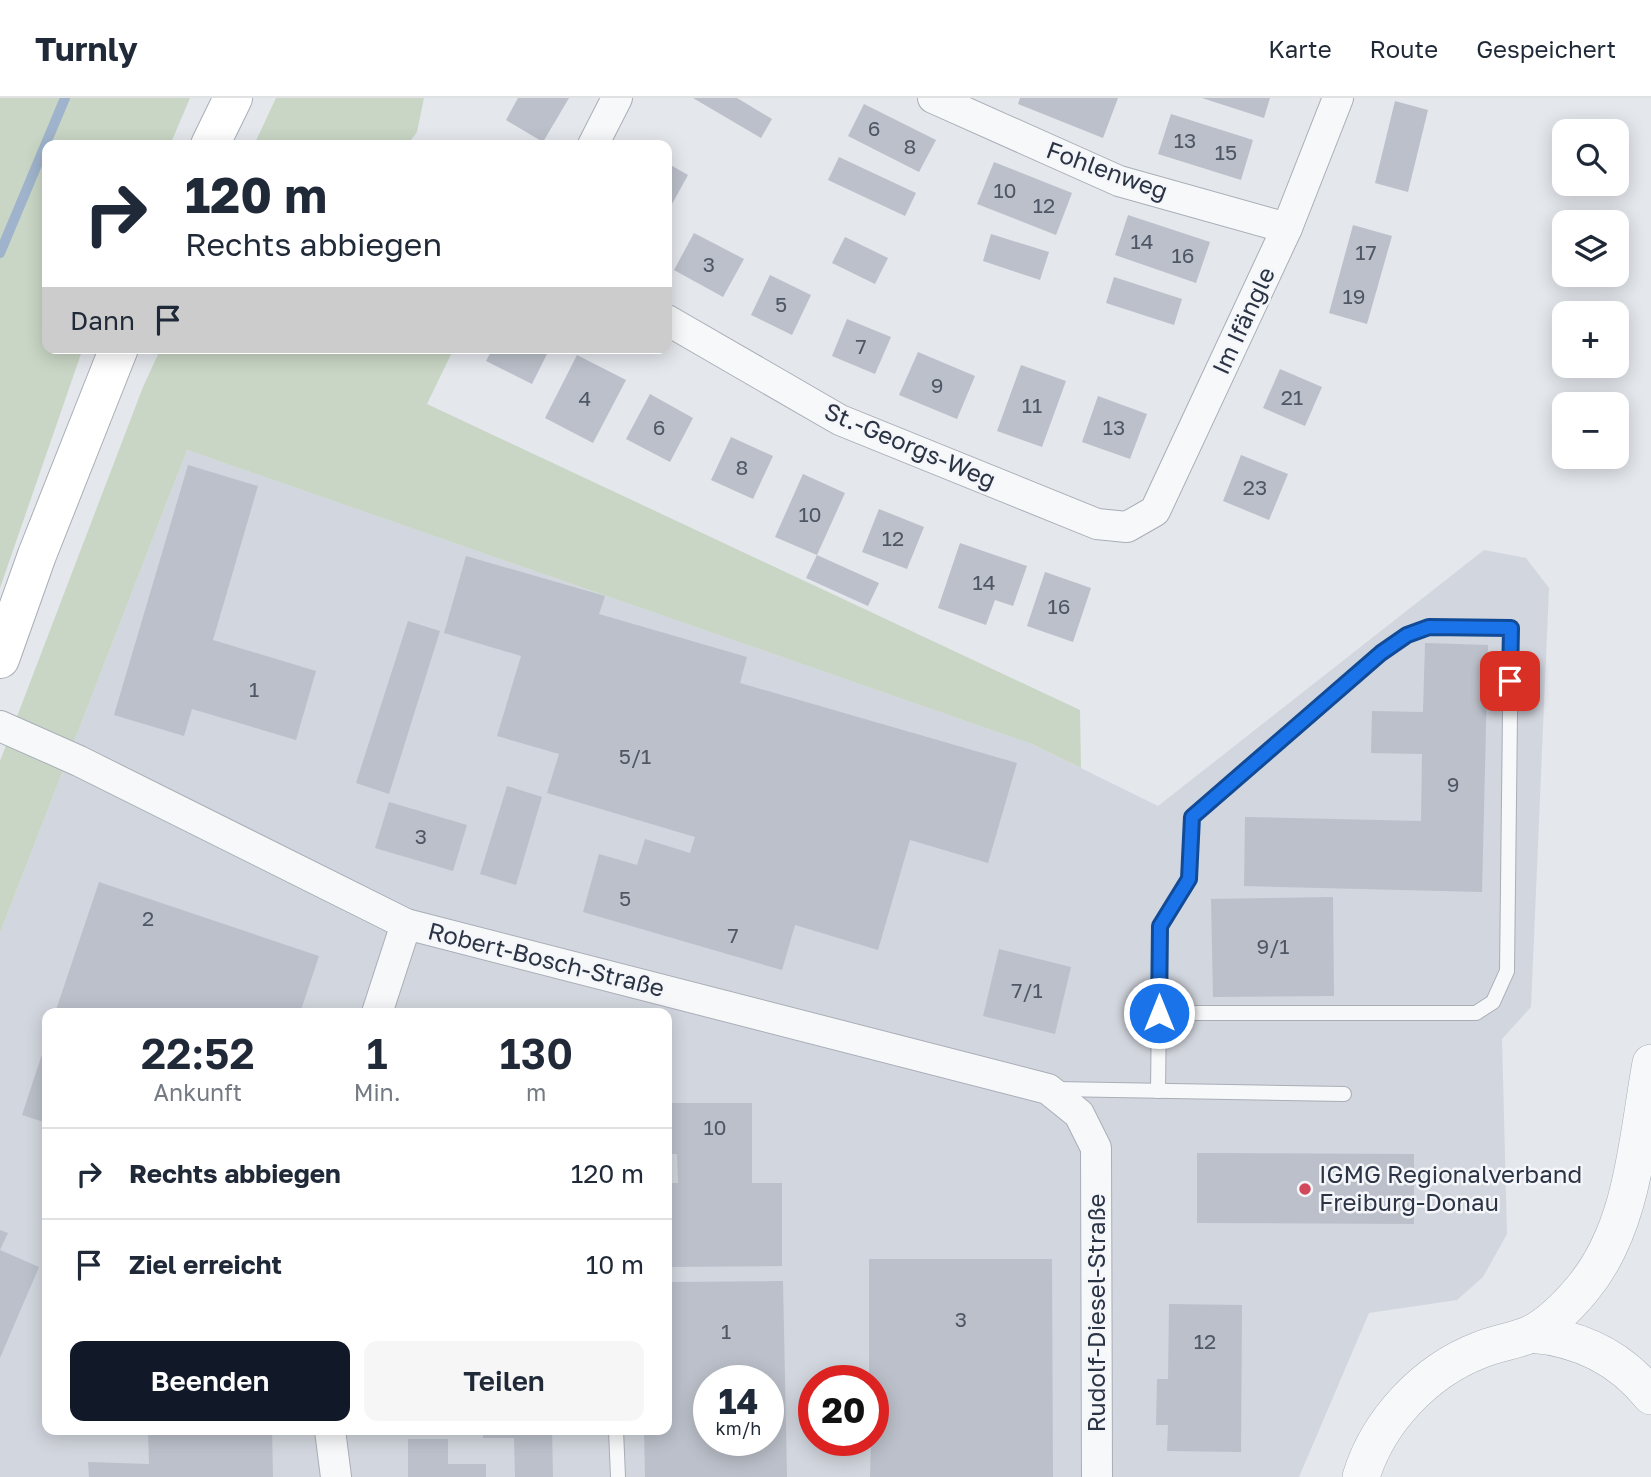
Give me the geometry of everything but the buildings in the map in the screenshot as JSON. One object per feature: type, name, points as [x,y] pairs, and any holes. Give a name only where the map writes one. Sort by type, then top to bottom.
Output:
[{"type":"main road","points":[[212,140],[233,98]]},
{"type":"main road","points":[[0,659],[37,555],[117,354]]},
{"type":"street","points":[[596,140],[617,98]]},
{"type":"street","name":"Fohlenweg","points":[[933,98],[1119,181],[1287,228]]},
{"type":"street","name":"Im Ifängle","points":[[1127,527],[1155,511],[1287,228],[1338,98]]},
{"type":"street","name":"St.-Georgs-Weg","points":[[672,323],[841,420],[1097,524],[1127,527]]},
{"type":"street","name":"Robert-Bosch-Straße","points":[[0,726],[79,761],[407,924],[1048,1089],[1079,1114],[1096,1148]]},
{"type":"street","points":[[379,1008],[407,924]]},
{"type":"street","points":[[1361,1477],[1367,1456],[1395,1413],[1428,1379],[1478,1350],[1531,1334],[1561,1311],[1582,1289],[1614,1238],[1631,1181],[1651,1063]]},
{"type":"street","name":"Rudolf-Diesel-Straße","points":[[1096,1148],[1097,1477]]},
{"type":"street","points":[[1531,1334],[1555,1336],[1601,1352],[1631,1374],[1651,1396]]},
{"type":"street","points":[[331,1435],[336,1477]]},
{"type":"lane","points":[[1158,1091],[1160,926],[1189,879],[1192,817],[1381,653],[1407,635],[1429,627],[1511,628],[1507,971],[1493,1002],[1476,1013],[1159,1013]]},
{"type":"lane","points":[[1048,1089],[1344,1094]]},
{"type":"lane","points":[[616,1435],[618,1477]]},
{"type":"shaded area","points":[[187,450],[1032,744],[1158,806],[1484,550],[1526,558],[1549,588],[1531,1007],[1502,1039],[1507,1234],[1483,1277],[1457,1300],[1369,1313],[1299,1477],[0,1477],[0,933]]},
{"type":"green space","points":[[0,98],[190,98],[172,140],[42,140],[42,354],[81,354],[0,588]]},
{"type":"green space","points":[[276,98],[424,98],[417,132],[411,140],[256,140]]},
{"type":"green space","points":[[158,354],[451,354],[427,404],[1080,710],[1081,768],[1032,744],[187,450],[0,933],[0,761],[143,387]]},
{"type":"waterway","points":[[47,140],[65,98]]},
{"type":"waterway","points":[[0,253],[42,153]]},
{"type":"place","name":"IGMG Regionalverband Freiburg-Donau","points":[[1305,1189]]},
{"type":"route","points":[[1159,1013],[1160,926],[1189,879],[1192,817],[1381,653],[1407,635],[1429,627],[1511,628],[1510,681]]}]
